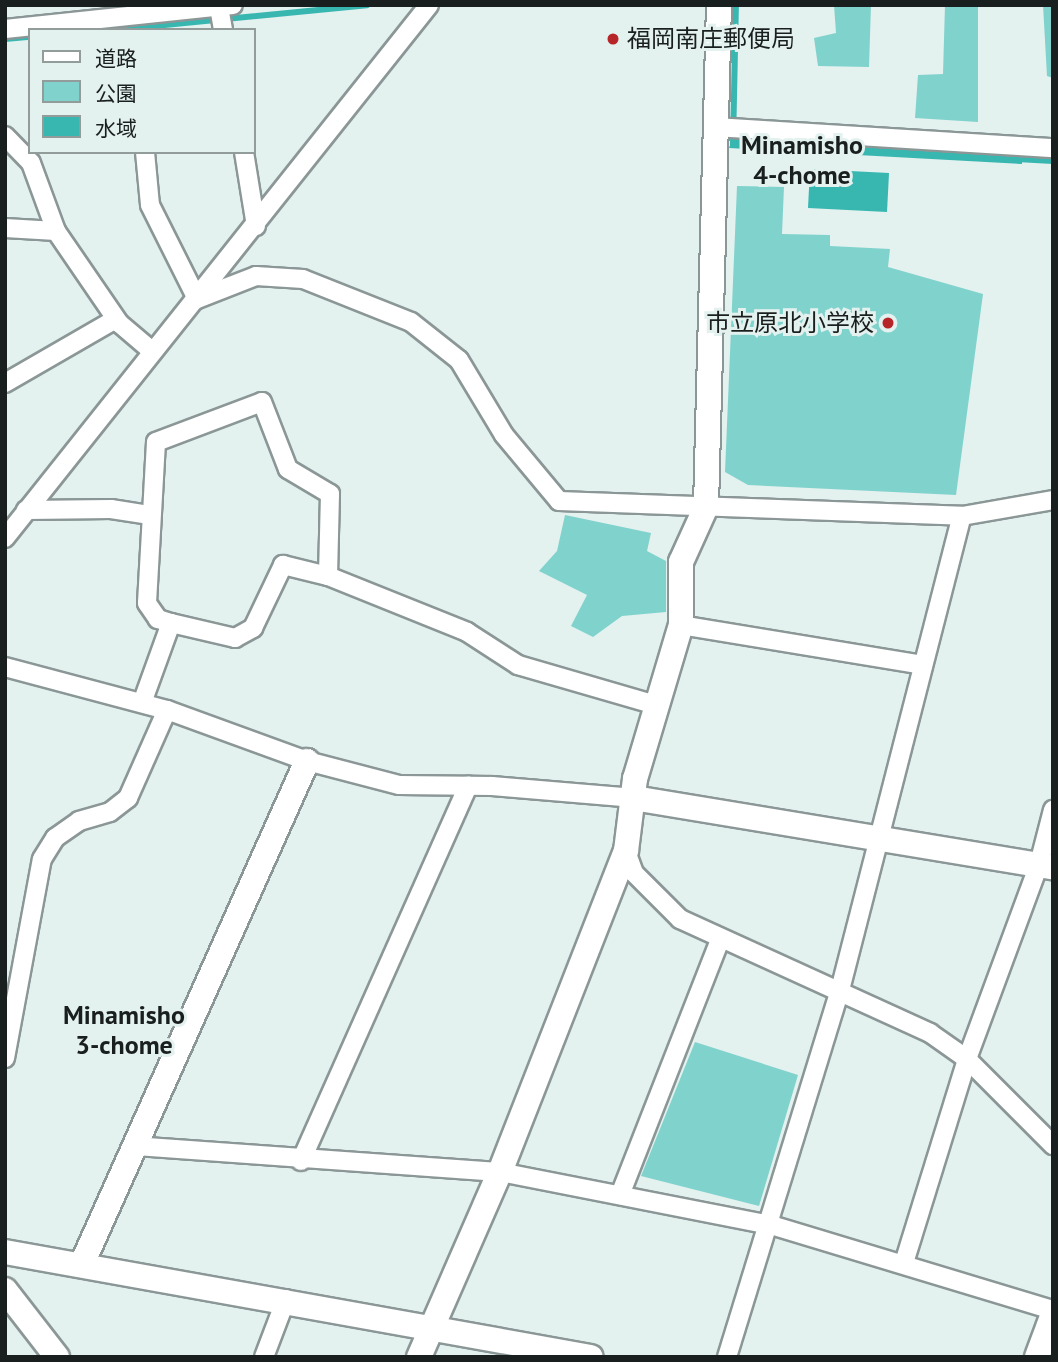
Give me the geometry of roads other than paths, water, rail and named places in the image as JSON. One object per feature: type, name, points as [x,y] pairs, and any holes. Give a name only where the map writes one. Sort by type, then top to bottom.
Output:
[{"type":"street","points":[[5,538],[152,351],[256,226],[429,5]]},
{"type":"street","points":[[419,1357],[500,1172],[626,850],[635,779],[681,625],[681,562],[706,508],[719,5]]},
{"type":"street","points":[[5,29],[133,23],[226,6],[223,28]]},
{"type":"street","points":[[716,127],[1053,148]]},
{"type":"street","points":[[5,136],[31,163],[56,232],[116,319],[152,351]]},
{"type":"street","points":[[145,154],[150,205],[197,299]]},
{"type":"street","points":[[244,154],[256,226]]},
{"type":"street","points":[[5,228],[56,232]]},
{"type":"street","points":[[197,299],[256,276],[303,279],[411,322],[459,360],[504,435],[559,501],[962,516],[1053,500]]},
{"type":"street","points":[[5,383],[116,319]]},
{"type":"street","points":[[328,576],[330,494],[288,469],[262,402],[156,442],[149,515],[148,603],[158,619],[235,638],[253,628],[283,565],[328,576],[467,632],[518,665],[656,705]]},
{"type":"street","points":[[26,510],[111,509],[149,515]]},
{"type":"street","points":[[727,1357],[771,1225],[840,990],[962,516]]},
{"type":"street","points":[[142,703],[171,623]]},
{"type":"street","points":[[681,625],[923,665]]},
{"type":"street","points":[[5,667],[167,710],[307,761],[399,785],[468,786],[634,798],[1046,866]]},
{"type":"street","points":[[5,1058],[42,859],[55,838],[79,821],[110,812],[128,798],[167,710]]},
{"type":"street","points":[[82,1264],[307,761]]},
{"type":"street","points":[[301,1161],[468,786]]},
{"type":"street","points":[[904,1263],[967,1059],[1046,866],[1053,810]]},
{"type":"street","points":[[626,850],[634,873],[680,919],[720,940],[840,990],[929,1033],[967,1059],[1053,1145]]},
{"type":"street","points":[[620,1195],[720,940]]},
{"type":"street","points":[[135,1146],[301,1161],[500,1172],[771,1225],[904,1263],[1053,1312],[1037,1357]]},
{"type":"street","points":[[5,1252],[286,1299],[591,1357]]},
{"type":"street","points":[[5,1290],[57,1357]]},
{"type":"street","points":[[264,1357],[286,1299]]},
{"type":"water","points":[[733,138],[1023,152],[1022,164],[729,148]]},
{"type":"water","points":[[810,169],[889,173],[887,212],[808,208]]},
{"type":"waterway","points":[[134,28],[367,5]]},
{"type":"waterway","points":[[733,144],[736,5]]},
{"type":"waterway","points":[[5,39],[28,37]]},
{"type":"waterway","points":[[1017,159],[1053,161]]},
{"type":"place","name":"福岡南庄郵便局","points":[[613,39]]},
{"type":"place","name":"市立原北小学校","points":[[888,323]]},
{"type":"district","name":"Minamisho 4-chome","points":[[802,160]]},
{"type":"district","name":"Minamisho 3-chome","points":[[124,1030]]}]
